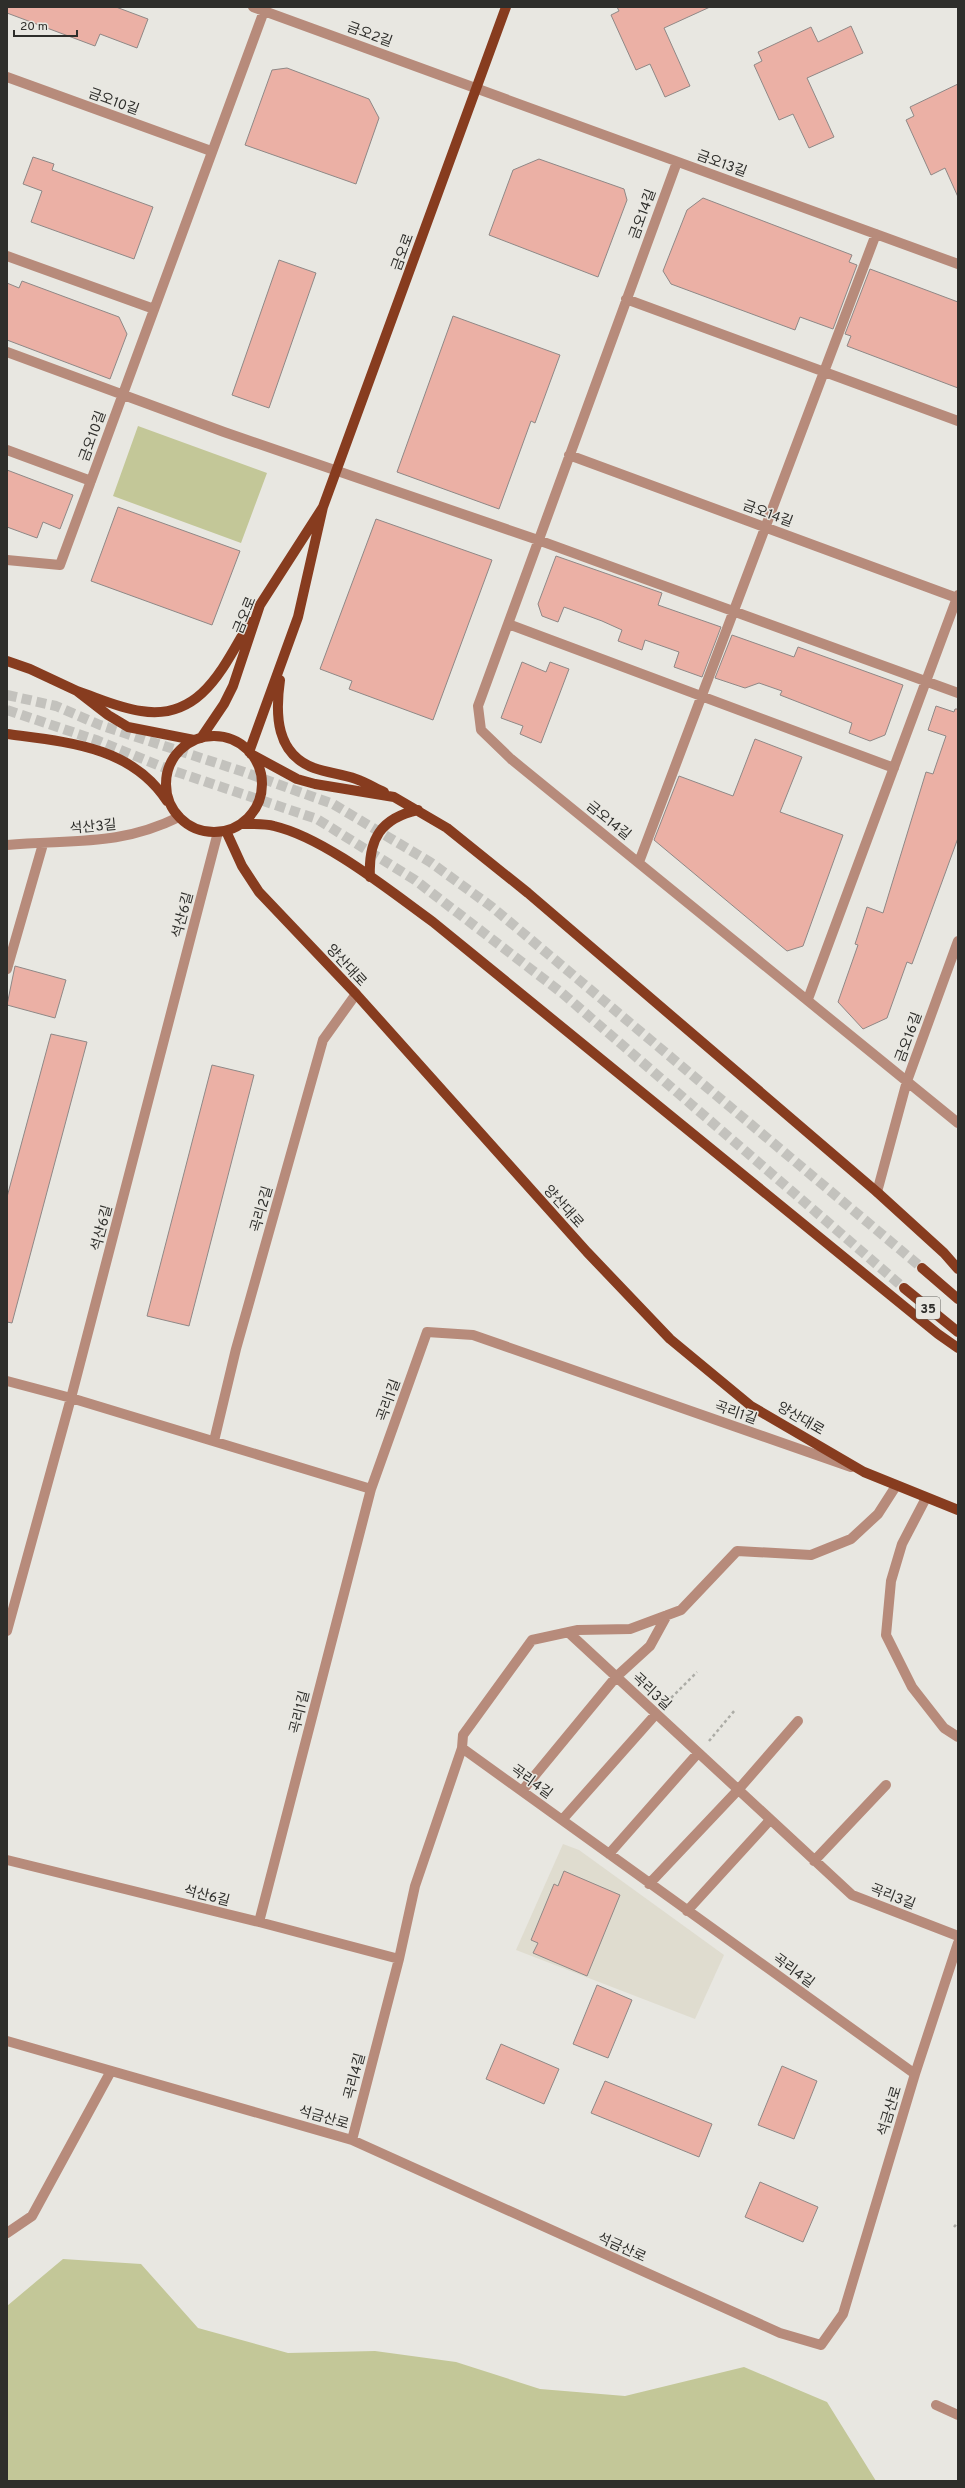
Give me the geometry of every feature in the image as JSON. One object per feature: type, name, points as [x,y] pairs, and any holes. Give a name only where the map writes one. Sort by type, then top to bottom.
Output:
[{"type":"main road","name":"금오로","points":[[250,753],[298,617],[323,507],[506,7]]},
{"type":"main road","name":"금오로","points":[[197,739],[224,704],[233,686],[260,605],[323,507]]},
{"type":"main road","points":[[7,661],[30,669],[77,691],[126,708],[152,712],[164,712],[194,701],[206,691],[218,677],[260,605]]},
{"type":"main road","points":[[283,660],[277,703],[278,722],[281,738],[288,750],[299,760],[312,767],[356,779],[394,797],[447,828],[528,893],[878,1192],[944,1253],[958,1269]]},
{"type":"main road","points":[[77,691],[108,715],[128,727],[197,739],[214,736],[227,738],[239,743],[250,753],[296,779],[315,784],[394,797]]},
{"type":"main road","points":[[7,734],[52,740],[102,752],[127,762],[146,775],[179,817],[190,826],[204,831],[222,831],[241,824],[272,825],[291,830],[308,838],[370,877],[433,922],[926,1324],[958,1348]]},
{"type":"main road","points":[[171,807],[166,792],[166,776],[171,762],[180,749],[197,739]]},
{"type":"main road","points":[[241,824],[256,806],[262,783],[259,768],[250,753]]},
{"type":"main road","points":[[370,877],[370,856],[378,833],[387,823],[401,814],[418,810]]},
{"type":"main road","name":"양산대로","points":[[222,831],[259,892],[356,994],[586,1252],[670,1340],[751,1406],[864,1472],[958,1510]]},
{"type":"main road","name":"35","points":[[922,1268],[958,1298]]},
{"type":"main road","name":"35","points":[[904,1288],[958,1332]]},
{"type":"street","name":"금오2길","points":[[253,7],[477,87]]},
{"type":"street","name":"금오10길","points":[[7,560],[60,565],[211,151],[264,11]]},
{"type":"street","name":"금오10길","points":[[7,77],[211,151]]},
{"type":"street","name":"금오13길","points":[[477,87],[677,162],[958,264]]},
{"type":"street","name":"금오14길","points":[[677,162],[478,706],[481,730],[511,759],[907,1080]]},
{"type":"street","points":[[639,862],[876,234]]},
{"type":"street","points":[[7,256],[154,309]]},
{"type":"street","points":[[626,299],[958,421]]},
{"type":"street","points":[[7,352],[122,393],[224,432],[538,540],[958,692]]},
{"type":"street","name":"금오10길","points":[[7,450],[91,482]]},
{"type":"street","name":"금오14길","points":[[569,455],[958,597],[808,999]]},
{"type":"street","points":[[508,624],[894,768]]},
{"type":"street","name":"석산3길","points":[[7,845],[107,840],[138,834],[179,817]]},
{"type":"street","name":"석산6길","points":[[7,1630],[71,1398],[222,831]]},
{"type":"street","points":[[7,969],[44,844]]},
{"type":"street","name":"금오16길","points":[[958,941],[907,1080],[958,1123]]},
{"type":"street","name":"곡리2길","points":[[214,1442],[236,1349],[323,1040],[356,994]]},
{"type":"street","points":[[878,1192],[907,1080]]},
{"type":"street","name":"곡리1길","points":[[259,1922],[371,1489],[427,1332],[473,1335],[864,1472]]},
{"type":"street","points":[[7,1381],[71,1398],[371,1489]]},
{"type":"street","points":[[462,1748],[463,1735],[532,1640],[568,1632],[630,1629],[681,1610],[737,1551],[811,1555],[851,1539],[878,1514],[896,1486]]},
{"type":"street","points":[[926,1498],[902,1544],[891,1581],[886,1634],[912,1687],[944,1728],[958,1737]]},
{"type":"street","name":"곡리3길","points":[[668,1615],[650,1646],[616,1677],[814,1862],[852,1895],[958,1936]]},
{"type":"street","points":[[522,1791],[616,1677],[568,1632]]},
{"type":"street","points":[[562,1820],[656,1714]]},
{"type":"street","points":[[649,1884],[738,1790],[798,1721]]},
{"type":"street","name":"곡리4길","points":[[352,2140],[399,1959],[415,1886],[462,1748],[915,2074]]},
{"type":"street","points":[[609,1854],[698,1753]]},
{"type":"street","points":[[814,1862],[886,1785]]},
{"type":"street","points":[[687,1911],[770,1820]]},
{"type":"street","name":"석산6길","points":[[7,1860],[259,1922],[399,1959]]},
{"type":"street","name":"석금산로","points":[[7,2041],[352,2140],[780,2334],[821,2345],[843,2314],[915,2074],[958,1943]]},
{"type":"street","points":[[7,2234],[32,2216],[111,2071]]},
{"type":"street","points":[[936,2405],[958,2416]]},
{"type":"path","points":[[656,1714],[697,1672]]},
{"type":"path","points":[[698,1753],[735,1710]]},
{"type":"path","points":[[954,2227],[958,2222]]},
{"type":"shaded area","points":[[563,1844],[579,1850],[724,1955],[695,2019],[516,1950]]},
{"type":"green space","points":[[138,426],[267,473],[241,543],[113,496]]},
{"type":"green space","points":[[63,2259],[141,2264],[198,2328],[288,2353],[375,2351],[456,2362],[540,2389],[625,2396],[744,2367],[827,2402],[876,2481],[7,2481],[7,2306]]},
{"type":"building","points":[[7,7],[116,7],[148,19],[137,48],[100,34],[95,46],[7,13]]},
{"type":"building","points":[[617,7],[710,7],[664,28],[690,86],[665,97],[650,64],[636,70],[611,15],[619,11]]},
{"type":"building","points":[[851,26],[863,53],[807,78],[834,137],[809,148],[793,114],[779,120],[754,65],[762,61],[758,52],[811,27],[818,42]]},
{"type":"building","points":[[287,68],[369,99],[379,118],[356,184],[245,145],[272,70]]},
{"type":"building","points":[[958,84],[958,197],[945,168],[931,175],[906,120],[914,116],[910,107]]},
{"type":"building","points":[[33,157],[54,164],[52,170],[153,207],[134,259],[31,222],[42,191],[23,184]]},
{"type":"building","points":[[539,159],[624,189],[627,200],[598,277],[489,235],[513,170]]},
{"type":"building","points":[[703,198],[852,255],[849,262],[857,265],[833,329],[800,317],[795,330],[671,284],[663,271],[687,210]]},
{"type":"building","points":[[279,260],[316,273],[269,408],[232,395]]},
{"type":"building","points":[[870,269],[958,302],[958,388],[847,346],[851,336],[845,334]]},
{"type":"building","points":[[22,281],[119,317],[127,334],[110,379],[7,340],[7,283],[19,288]]},
{"type":"building","points":[[453,316],[560,355],[535,423],[531,421],[499,509],[397,472]]},
{"type":"building","points":[[7,470],[73,495],[60,529],[43,522],[37,538],[7,527]]},
{"type":"building","points":[[118,507],[240,551],[212,625],[91,581]]},
{"type":"building","points":[[376,519],[492,560],[433,720],[349,689],[352,681],[320,669]]},
{"type":"building","points":[[556,556],[662,593],[658,605],[721,627],[702,677],[674,667],[679,652],[645,640],[642,650],[618,641],[622,630],[602,621],[564,607],[558,622],[542,616],[538,604]]},
{"type":"building","points":[[732,635],[794,657],[798,647],[903,685],[885,735],[870,741],[849,733],[852,723],[780,695],[782,691],[759,683],[745,688],[715,678]]},
{"type":"building","points":[[522,662],[546,672],[550,662],[569,669],[541,743],[520,734],[523,726],[501,718]]},
{"type":"building","points":[[936,706],[954,712],[955,709],[958,709],[958,838],[912,964],[907,962],[887,1018],[863,1029],[838,1002],[858,945],[855,944],[867,907],[883,913],[926,772],[933,774],[946,736],[928,730]]},
{"type":"building","points":[[755,739],[802,757],[780,812],[843,835],[803,946],[787,951],[654,840],[679,776],[733,796]]},
{"type":"building","points":[[15,966],[66,980],[55,1018],[7,1005]]},
{"type":"building","points":[[51,1034],[87,1042],[12,1323],[7,1322],[7,1197]]},
{"type":"building","points":[[212,1065],[254,1075],[189,1326],[147,1316]]},
{"type":"building","points":[[564,1871],[620,1895],[587,1976],[533,1953],[538,1943],[531,1940],[554,1884],[558,1886]]},
{"type":"building","points":[[597,1985],[632,2000],[608,2058],[573,2044]]},
{"type":"building","points":[[501,2044],[559,2069],[544,2104],[486,2079]]},
{"type":"building","points":[[782,2066],[817,2081],[794,2139],[758,2125]]},
{"type":"building","points":[[605,2081],[712,2124],[699,2157],[591,2113]]},
{"type":"building","points":[[760,2182],[818,2207],[803,2242],[745,2217]]},
{"type":"tunnel","points":[[7,695],[56,706],[100,725],[244,772],[333,804],[430,862],[492,907],[922,1268]]},
{"type":"tunnel","points":[[7,710],[96,740],[165,768],[317,819],[415,880],[562,993],[904,1288]]}]
